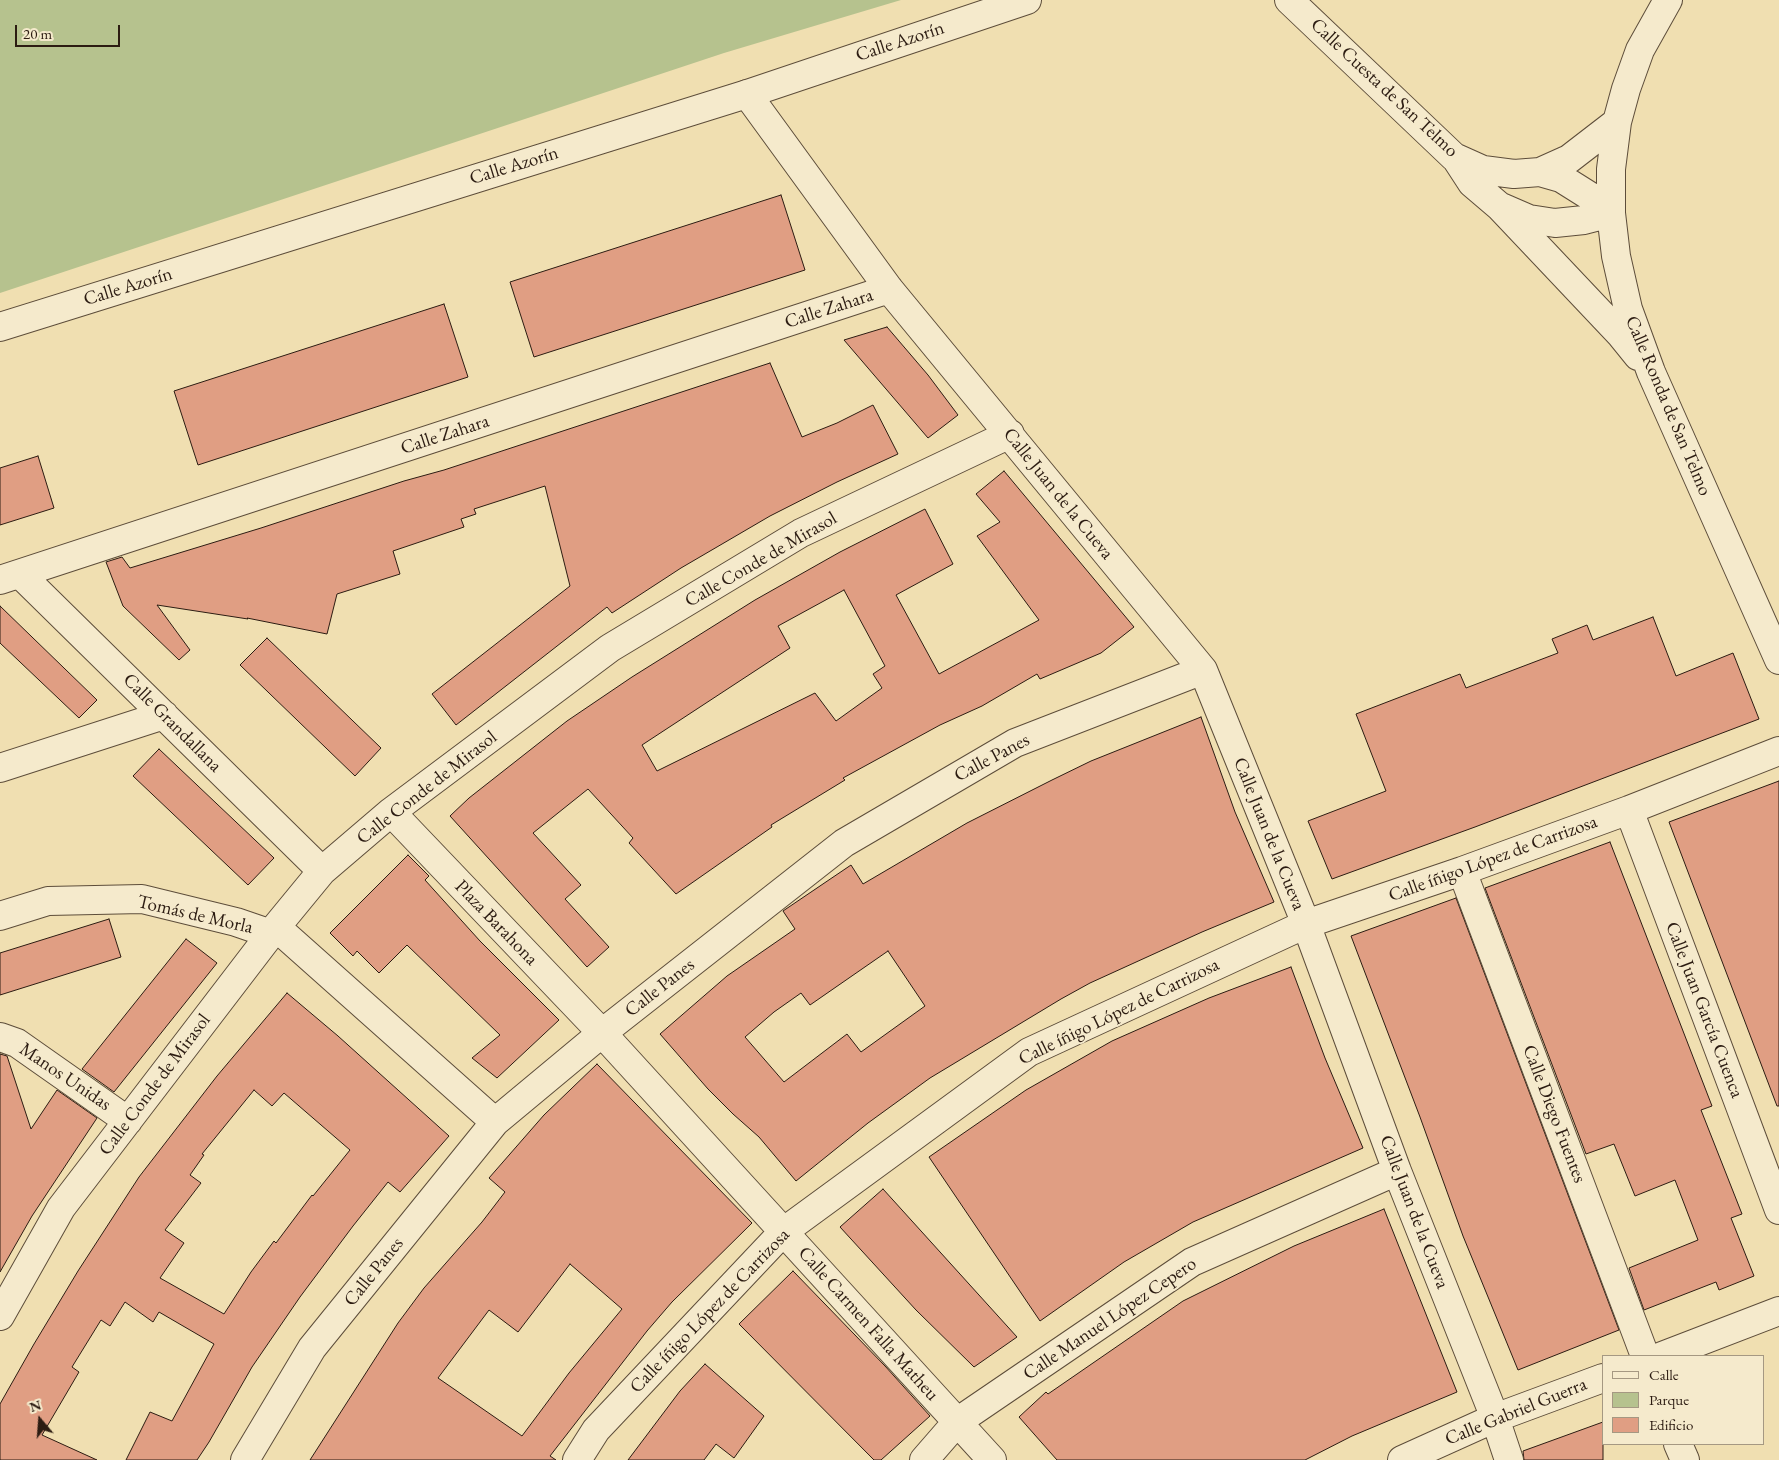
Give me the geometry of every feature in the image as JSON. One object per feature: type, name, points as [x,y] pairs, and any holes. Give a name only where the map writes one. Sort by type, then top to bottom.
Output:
[{"type":"street","name":"Calle Azorín","points":[[0,327],[747,94],[1027,0]]},
{"type":"street","name":"Calle Cuesta de San Telmo","points":[[1289,0],[1454,156],[1483,170],[1514,174],[1540,172],[1569,158],[1617,122]]},
{"type":"street","name":"Calle Ronda de San Telmo","points":[[1668,0],[1640,50],[1617,122],[1611,169],[1611,213],[1616,256],[1628,309],[1651,372],[1779,660]]},
{"type":"street","name":"Calle Juan de la Cueva","points":[[747,94],[889,289],[1202,670],[1306,924],[1397,1171],[1509,1460]]},
{"type":"street","points":[[1454,156],[1472,183],[1499,206],[1621,335],[1651,372]]},
{"type":"street","points":[[1540,172],[1562,178],[1596,200],[1611,213]]},
{"type":"street","points":[[1499,206],[1529,219],[1555,223],[1584,220],[1611,213]]},
{"type":"street","name":"Calle Zahara","points":[[10,577],[889,289]]},
{"type":"street","name":"Calle Conde de Mirasol","points":[[0,1316],[61,1208],[273,930],[322,871],[391,812],[610,648],[801,533],[1010,434]]},
{"type":"street","name":"Calle Grandallana","points":[[10,577],[164,715],[322,871]]},
{"type":"street","name":"Calle Panes","points":[[245,1460],[312,1348],[495,1122],[602,1033],[844,843],[1015,743],[1202,670]]},
{"type":"street","points":[[0,768],[164,715]]},
{"type":"street","name":"Calle íñigo López de Carrizosa","points":[[577,1460],[596,1430],[783,1232],[1029,1052],[1306,924],[1462,871],[1629,810],[1779,751]]},
{"type":"street","name":"Calle Juan García Cuenca","points":[[1629,810],[1779,1210]]},
{"type":"street","name":"Plaza Barahona","points":[[391,812],[602,1033]]},
{"type":"street","name":"Calle Diego Fuentes","points":[[1462,871],[1645,1355]]},
{"type":"street","name":"Tomás de Morla","points":[[0,916],[48,901],[142,899],[273,930]]},
{"type":"street","points":[[273,930],[495,1122]]},
{"type":"street","name":"Calle Carmen Falla Matheu","points":[[602,1033],[992,1460]]},
{"type":"street","name":"Manos Unidas","points":[[0,1037],[17,1043],[128,1121]]},
{"type":"street","name":"Calle Manuel López Cepero","points":[[924,1460],[957,1422],[1192,1262],[1397,1171]]},
{"type":"street","points":[[1665,1355],[1779,1311]]},
{"type":"street","name":"Calle Gabriel Guerra","points":[[1402,1460],[1494,1418],[1602,1378]]},
{"type":"street","points":[[1678,1445],[1684,1460]]},
{"type":"green space","points":[[0,0],[901,0],[724,53],[0,293]]},
{"type":"building","points":[[781,195],[805,270],[534,357],[510,282]]},
{"type":"building","points":[[444,304],[468,377],[198,465],[174,391]]},
{"type":"building","points":[[887,327],[928,375],[958,415],[928,438],[844,340]]},
{"type":"building","points":[[770,363],[802,437],[837,423],[873,405],[898,454],[770,516],[681,568],[612,613],[607,607],[456,725],[432,694],[570,586],[545,486],[474,509],[476,514],[461,519],[464,527],[393,551],[400,574],[337,594],[327,634],[247,618],[157,605],[190,650],[179,660],[123,606],[106,562],[122,557],[130,568],[444,470]]},
{"type":"building","points":[[38,456],[54,508],[0,525],[0,468]]},
{"type":"building","points":[[1004,471],[1134,627],[1101,653],[1040,679],[1037,674],[982,706],[940,725],[843,778],[845,780],[771,825],[772,827],[676,894],[629,843],[633,838],[588,789],[533,833],[581,885],[565,899],[609,947],[587,967],[450,816],[469,798],[567,721],[632,677],[755,600],[840,552],[925,509],[953,564],[896,595],[939,674],[1039,620],[977,536],[1000,522],[976,494]],"holes":[[[844,590],[885,666],[873,674],[882,688],[836,721],[815,693],[657,771],[642,745],[790,648],[778,626]]]},
{"type":"building","points":[[0,606],[97,700],[79,718],[0,643]]},
{"type":"building","points":[[1653,617],[1676,676],[1733,653],[1759,719],[1332,879],[1308,821],[1386,791],[1356,714],[1460,674],[1466,688],[1558,653],[1552,639],[1587,625],[1593,640]]},
{"type":"building","points":[[267,638],[381,748],[355,776],[240,665]]},
{"type":"building","points":[[1201,717],[1235,812],[1274,902],[1202,932],[1090,983],[1061,999],[930,1078],[868,1123],[796,1181],[759,1137],[708,1089],[660,1034],[727,976],[795,929],[783,911],[851,865],[863,884],[967,823],[1091,761]],"holes":[[[888,951],[925,1006],[861,1052],[847,1034],[784,1082],[745,1037],[774,1012],[801,993],[810,1005]]]},
{"type":"building","points":[[159,749],[274,858],[248,885],[133,776]]},
{"type":"building","points":[[1779,781],[1779,1106],[1777,1106],[1669,822]]},
{"type":"building","points":[[1610,842],[1712,1106],[1701,1110],[1742,1214],[1731,1218],[1754,1276],[1719,1290],[1716,1282],[1644,1310],[1629,1268],[1698,1240],[1675,1180],[1635,1196],[1614,1144],[1586,1154],[1485,888]]},
{"type":"building","points":[[408,855],[429,876],[425,880],[480,941],[559,1020],[497,1078],[472,1058],[500,1035],[407,945],[379,973],[357,951],[353,956],[330,933]]},
{"type":"building","points":[[1456,898],[1619,1330],[1518,1370],[1463,1236],[1351,936]]},
{"type":"building","points":[[109,919],[121,957],[0,995],[0,953]]},
{"type":"building","points":[[186,939],[217,963],[114,1092],[82,1069]]},
{"type":"building","points":[[1291,967],[1325,1058],[1363,1148],[1193,1222],[1124,1262],[1040,1321],[929,1157],[1026,1090],[1112,1041],[1209,998]]},
{"type":"building","points":[[287,993],[338,1036],[449,1136],[400,1192],[388,1182],[353,1226],[300,1297],[252,1367],[197,1460],[126,1460],[150,1412],[172,1421],[214,1344],[159,1312],[153,1322],[125,1302],[110,1326],[101,1320],[72,1367],[79,1372],[42,1435],[97,1460],[0,1460],[0,1404],[78,1271],[139,1177],[217,1076]],"holes":[[[254,1090],[272,1106],[284,1093],[350,1150],[312,1195],[276,1243],[274,1241],[224,1314],[160,1278],[184,1243],[165,1230],[201,1183],[190,1175],[204,1155],[202,1154]]]},
{"type":"building","points":[[0,1054],[7,1056],[31,1129],[57,1090],[97,1118],[32,1216],[0,1272]]},
{"type":"building","points":[[597,1064],[752,1223],[672,1302],[647,1331],[550,1456],[556,1460],[310,1460],[398,1323],[424,1288],[482,1222],[505,1192],[489,1178],[544,1115]],"holes":[[[570,1264],[622,1309],[569,1373],[522,1436],[438,1378],[489,1310],[518,1332]]]},
{"type":"building","points":[[883,1189],[1017,1337],[974,1367],[916,1310],[840,1227]]},
{"type":"building","points":[[1384,1209],[1457,1392],[1352,1436],[1305,1460],[1057,1460],[1019,1417],[1046,1392],[1048,1394],[1183,1301],[1294,1246]]},
{"type":"building","points":[[793,1271],[885,1366],[930,1416],[881,1460],[874,1460],[739,1324]]},
{"type":"building","points":[[705,1364],[764,1416],[734,1458],[716,1444],[704,1460],[628,1460],[680,1391]]},
{"type":"building","points":[[1602,1422],[1603,1460],[1524,1460],[1523,1451]]}]
